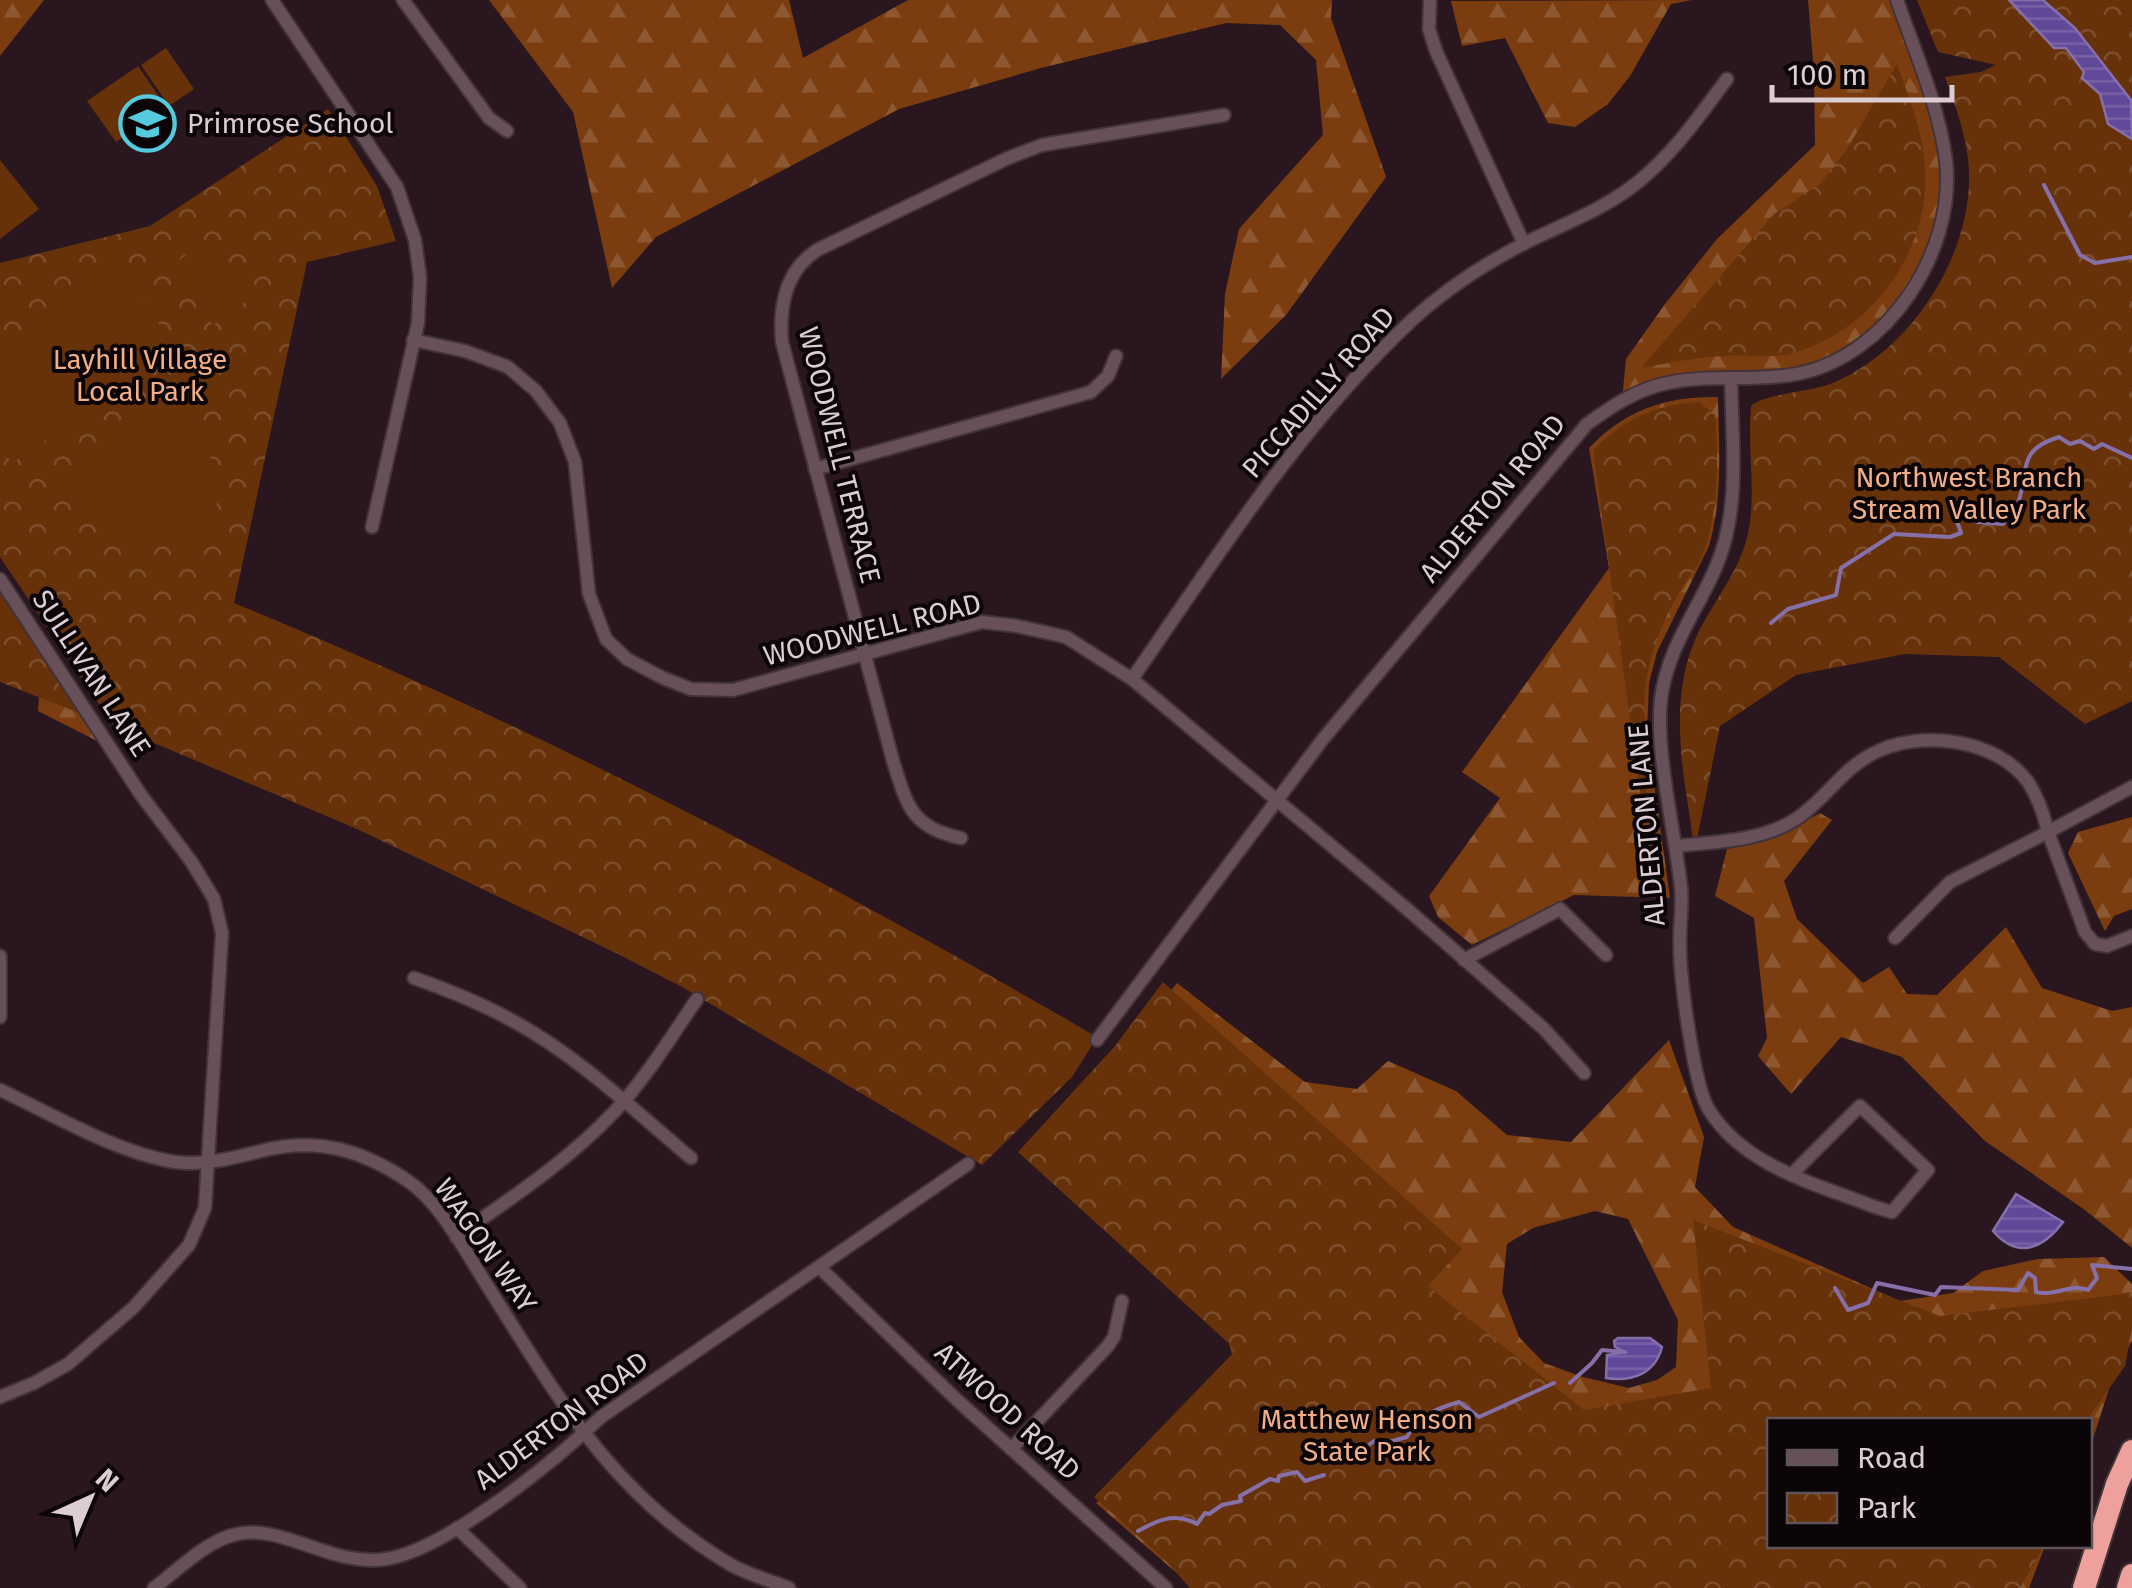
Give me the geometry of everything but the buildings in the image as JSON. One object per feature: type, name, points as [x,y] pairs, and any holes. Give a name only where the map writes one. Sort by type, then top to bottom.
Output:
[{"type":"highway","points":[[2084,1588],[2117,1484],[2132,1451]]},
{"type":"highway","points":[[2128,1588],[2132,1575]]},
{"type":"street","points":[[272,0],[397,188],[414,240],[420,278],[418,323],[372,528]]},
{"type":"street","points":[[403,0],[489,118],[506,130]]},
{"type":"street","points":[[1430,0],[1429,29],[1436,51],[1524,244]]},
{"type":"street","name":"ALDERTON ROAD","points":[[1097,1040],[1323,738],[1587,424],[1622,400],[1657,386],[1802,373],[1836,360],[1882,328],[1903,303],[1935,242],[1946,206],[1946,162],[1936,117],[1898,0]]},
{"type":"street","name":"PICCADILLY ROAD","points":[[1132,679],[1254,504],[1309,434],[1412,320],[1483,266],[1598,208],[1636,184],[1676,146],[1727,79]]},
{"type":"street","name":"WOODWELL TERRACE","points":[[961,838],[926,827],[908,806],[782,342],[780,314],[792,274],[807,256],[1008,158],[1070,138],[1224,115]]},
{"type":"street","name":"WOODWELL ROAD","points":[[413,340],[465,351],[508,366],[536,391],[560,423],[575,462],[589,594],[606,639],[627,659],[691,689],[734,690],[982,622],[1066,637],[1132,679],[1278,798],[1544,1030],[1584,1073]]},
{"type":"street","points":[[815,470],[1090,392],[1108,376],[1116,356]]},
{"type":"street","name":"ALDERTON LANE","points":[[1731,380],[1733,491],[1728,532],[1716,566],[1674,648],[1662,697],[1660,727],[1682,894],[1680,950],[1699,1090],[1710,1112],[1759,1161],[1792,1174],[1892,1212],[1928,1170],[1860,1106],[1792,1174]]},
{"type":"street","name":"SULLIVAN LANE","points":[[0,578],[141,795],[191,860],[214,899],[222,934],[206,1208],[189,1245],[134,1307],[68,1364],[34,1384],[0,1397]]},
{"type":"street","points":[[1676,846],[1701,846],[1766,832],[1797,818],[1850,767],[1896,744],[1926,740],[1983,749],[2028,782],[2044,813],[2085,932],[2095,944],[2107,946],[2132,936]]},
{"type":"street","points":[[1895,938],[1950,882],[2132,788]]},
{"type":"street","points":[[1464,960],[1560,910],[1606,955]]},
{"type":"street","points":[[0,956],[0,1017]]},
{"type":"street","points":[[414,978],[466,997],[516,1022],[569,1057],[691,1158]]},
{"type":"street","points":[[456,1238],[557,1164],[623,1101],[697,999]]},
{"type":"street","name":"WAGON WAY","points":[[0,1090],[132,1150],[176,1162],[208,1162],[295,1144],[345,1149],[376,1161],[413,1184],[456,1238],[583,1435],[659,1514],[697,1543],[736,1568],[789,1588]]},
{"type":"street","name":"ALDERTON ROAD","points":[[154,1588],[212,1544],[237,1534],[280,1536],[320,1552],[366,1561],[408,1554],[458,1528],[559,1456],[601,1417],[968,1164]]},
{"type":"street","name":"ATWOOD ROAD","points":[[819,1267],[1011,1449],[1166,1588]]},
{"type":"street","points":[[1011,1449],[1107,1348],[1114,1338],[1122,1301]]},
{"type":"street","points":[[458,1528],[520,1588]]},
{"type":"green space","points":[[0,0],[44,0],[0,56]]},
{"type":"green space","points":[[489,0],[789,0],[803,58],[908,0],[1332,0],[1331,18],[1386,177],[1286,315],[1221,379],[1225,294],[1239,229],[1323,135],[1316,60],[1280,25],[1226,23],[1041,68],[899,109],[656,237],[612,288],[573,112]]},
{"type":"green space","points":[[1692,0],[1671,4],[1630,76],[1608,104],[1575,127],[1548,123],[1505,38],[1462,46],[1451,1]]},
{"type":"green space","points":[[1808,0],[1897,0],[1946,162],[1935,242],[1882,328],[1802,373],[1702,380],[1622,400],[1626,359],[1665,304],[1717,239],[1815,145]]},
{"type":"green space","name":"Northwest Branch Stream Valley Park","points":[[1917,0],[2132,0],[2132,701],[2085,724],[1999,657],[1905,654],[1796,675],[1720,726],[1697,839],[1693,839],[1680,735],[1683,683],[1698,633],[1734,570],[1749,529],[1751,406],[1830,384],[1885,350],[1930,298],[1960,237],[1967,204],[1968,160],[1945,77],[1981,72],[1996,65],[1938,52]]},
{"type":"green space","points":[[166,48],[194,89],[169,106],[141,65]]},
{"type":"green space","points":[[1897,64],[1915,115],[1925,167],[1918,228],[1891,283],[1848,326],[1793,353],[1704,358],[1641,368],[1774,214],[1820,184],[1847,149]]},
{"type":"green space","points":[[138,66],[167,108],[116,142],[87,101]]},
{"type":"green space","name":"Layhill Village Local Park","points":[[328,109],[377,186],[396,241],[307,262],[234,603],[454,699],[669,803],[881,915],[1090,1033],[1096,1039],[1072,1077],[982,1165],[682,987],[618,954],[357,829],[114,726],[0,557],[0,263],[150,226]]},
{"type":"green space","points":[[0,160],[39,209],[0,239]]},
{"type":"green space","points":[[206,240],[218,256],[182,282],[171,266]]},
{"type":"green space","points":[[221,262],[233,278],[197,304],[186,288]]},
{"type":"green space","name":"Layhill Village Local Park","points":[[121,268],[177,350],[12,463],[0,446],[0,351]]},
{"type":"green space","points":[[237,283],[249,299],[213,325],[201,309]]},
{"type":"green space","points":[[1718,397],[1719,472],[1709,546],[1657,652],[1649,683],[1647,733],[1670,898],[1574,895],[1472,945],[1438,917],[1429,896],[1500,798],[1462,772],[1609,568],[1589,448],[1617,424],[1647,408],[1681,399]]},
{"type":"green space","points":[[173,401],[202,432],[222,494],[200,534],[147,550],[111,534],[70,496],[78,473],[109,438],[146,410]]},
{"type":"green space","points":[[1699,402],[1715,415],[1714,506],[1701,559],[1669,611],[1649,665],[1644,711],[1647,779],[1643,812],[1593,451],[1641,415]]},
{"type":"green space","points":[[0,582],[92,718],[0,682]]},
{"type":"green space","points":[[0,593],[103,744],[38,711],[39,696]]},
{"type":"green space","points":[[1820,813],[1832,820],[1784,881],[1797,919],[1863,983],[1889,967],[1907,994],[1937,995],[2006,927],[2042,988],[2112,1011],[2132,1007],[2132,1248],[2085,1210],[1985,1141],[1902,1057],[1841,1037],[1791,1094],[1758,1056],[1767,1038],[1754,918],[1715,896],[1727,849],[1776,837]]},
{"type":"green space","points":[[2132,817],[2132,909],[2114,916],[2105,931],[2068,853],[2078,832]]},
{"type":"green space","name":"Matthew Henson State Park","points":[[1163,982],[1462,1249],[1428,1286],[1584,1410],[1711,1388],[1693,1220],[1940,1316],[2132,1293],[2132,1329],[2125,1366],[2088,1418],[1767,1418],[1767,1548],[2043,1548],[2020,1588],[1190,1588],[1166,1561],[1094,1497],[1236,1350],[1018,1152],[1115,1046]]},
{"type":"green space","points":[[1177,983],[1305,1082],[1357,1089],[1388,1061],[1456,1091],[1507,1135],[1571,1142],[1669,1040],[1704,1137],[1695,1187],[1733,1227],[1900,1301],[1953,1293],[1983,1271],[2038,1259],[2104,1257],[2132,1284],[2132,1340],[2110,1386],[2092,1442],[2092,1418],[1767,1418],[1767,1548],[2044,1548],[2029,1588],[1194,1588],[1096,1503],[1235,1365],[1227,1336],[1114,1058]],"holes":[[[1595,1211],[1628,1219],[1678,1320],[1676,1367],[1657,1380],[1629,1388],[1544,1363],[1519,1337],[1502,1292],[1507,1244],[1533,1228]]]},
{"type":"shaded area","points":[[2009,0],[2043,0],[2075,28],[2131,100],[2132,139],[2108,124],[2100,94],[2082,78],[2084,72],[2066,48],[2054,48]]},
{"type":"shaded area","points":[[2016,1194],[2063,1222],[2047,1239],[2029,1248],[2011,1245],[1993,1231]]},
{"type":"shaded area","points":[[1618,1338],[1650,1338],[1662,1347],[1654,1364],[1641,1374],[1625,1379],[1606,1378],[1607,1355],[1625,1352],[1615,1347]]},
{"type":"waterway","points":[[2044,185],[2080,255],[2095,263],[2132,257]]},
{"type":"waterway","points":[[1771,623],[1788,609],[1836,595],[1841,568],[1894,534],[1950,537],[1961,533],[1957,521],[1965,514],[1977,522],[2003,524],[2018,503],[2030,455],[2045,442],[2059,437],[2070,444],[2080,441],[2094,449],[2102,444],[2132,458]]},
{"type":"waterway","points":[[1835,1288],[1848,1310],[1868,1303],[1877,1283],[1935,1295],[1941,1287],[2018,1290],[2028,1273],[2035,1278],[2036,1292],[2050,1293],[2075,1288],[2088,1290],[2097,1278],[2092,1265],[2132,1269]]},
{"type":"waterway","points":[[1570,1383],[1602,1350],[1625,1352]]},
{"type":"waterway","points":[[1360,1463],[1362,1450],[1374,1441],[1378,1445],[1407,1437],[1422,1418],[1443,1407],[1459,1402],[1479,1417],[1554,1383]]},
{"type":"waterway","points":[[1138,1531],[1166,1519],[1181,1518],[1197,1524],[1205,1513],[1241,1501],[1240,1496],[1270,1479],[1278,1481],[1279,1476],[1297,1472],[1305,1481],[1324,1475]]},
{"type":"place","name":"Primrose School","points":[[148,123]]}]
